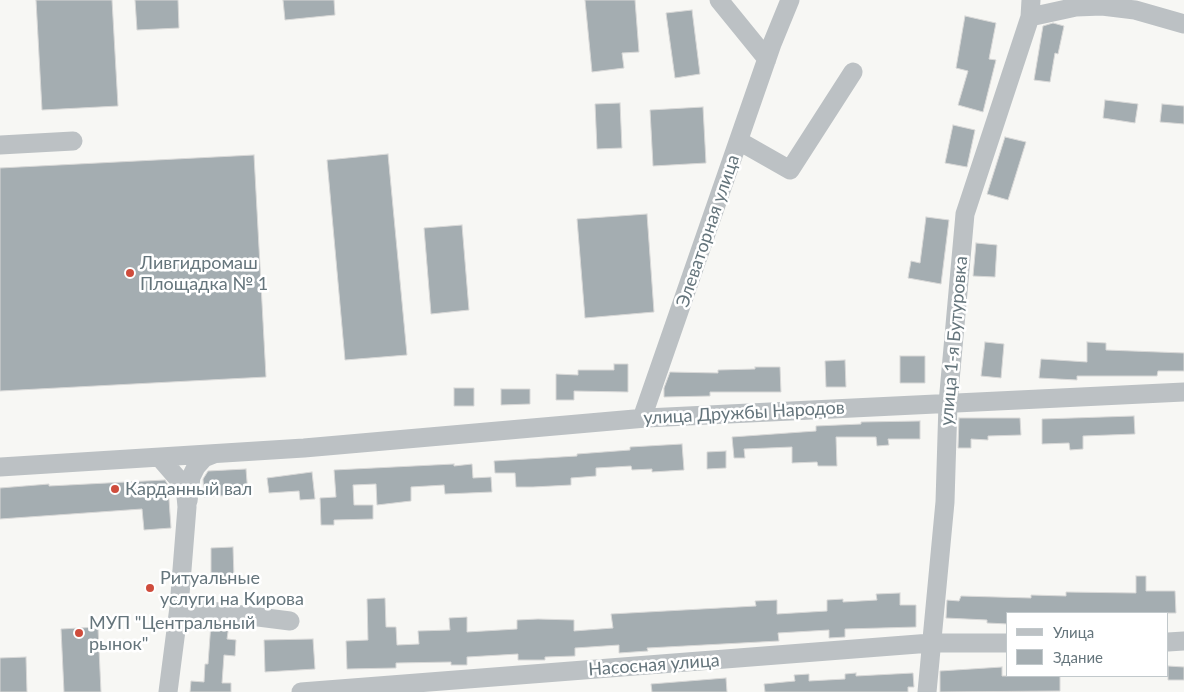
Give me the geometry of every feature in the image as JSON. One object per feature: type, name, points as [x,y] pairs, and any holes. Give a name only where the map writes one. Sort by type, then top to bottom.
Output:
[{"type":"street","points":[[719,0],[769,52]]},
{"type":"street","name":"Элеваторная улица","points":[[642,418],[769,52],[790,0]]},
{"type":"street","points":[[1031,9],[1102,6],[1135,10],[1184,24]]},
{"type":"street","name":"улица 1-я Бутуровка","points":[[926,692],[945,502],[948,403],[965,214],[1031,9]]},
{"type":"street","points":[[739,141],[790,170],[853,72]]},
{"type":"street","points":[[0,145],[73,141]]},
{"type":"street","name":"улица Дружбы Народов","points":[[0,467],[304,448],[642,418],[1184,392]]},
{"type":"street","points":[[168,692],[179,607],[190,484],[196,467],[204,458],[215,454]]},
{"type":"street","points":[[160,458],[180,481],[186,496],[187,507]]},
{"type":"street","points":[[179,607],[290,621]]},
{"type":"street","points":[[1169,642],[1184,642]]},
{"type":"street","name":"Насосная улица","points":[[301,692],[931,643],[1006,643]]},
{"type":"building","points":[[36,0],[112,0],[118,106],[42,110]]},
{"type":"building","points":[[135,0],[178,0],[179,28],[137,30]]},
{"type":"building","points":[[283,0],[334,0],[335,15],[285,20]]},
{"type":"building","points":[[585,0],[635,0],[639,52],[622,53],[624,68],[592,72]]},
{"type":"building","points":[[692,10],[700,74],[675,78],[666,13]]},
{"type":"building","points":[[965,16],[996,23],[989,59],[996,60],[983,112],[958,105],[968,71],[956,68]]},
{"type":"building","points":[[1053,23],[1064,26],[1058,54],[1055,53],[1050,82],[1034,80],[1043,26]]},
{"type":"building","points":[[1105,100],[1138,104],[1135,123],[1103,118]]},
{"type":"building","points":[[620,103],[622,148],[597,149],[595,104]]},
{"type":"building","points":[[1162,104],[1184,106],[1184,124],[1160,122]]},
{"type":"building","points":[[703,107],[706,163],[653,166],[650,110]]},
{"type":"building","points":[[953,125],[975,130],[967,167],[945,163]]},
{"type":"building","points":[[1005,137],[1026,142],[1008,200],[987,194]]},
{"type":"building","points":[[388,154],[407,355],[345,360],[327,160]]},
{"type":"building","name":"Ливгидромаш Площадка № 1","points":[[254,155],[266,377],[0,391],[0,168]]},
{"type":"building","points":[[647,214],[654,312],[585,318],[577,219]]},
{"type":"building","points":[[926,217],[949,220],[941,284],[908,278],[911,261],[920,263]]},
{"type":"building","points":[[462,225],[469,310],[431,314],[424,228]]},
{"type":"building","points":[[976,243],[997,245],[995,277],[973,276]]},
{"type":"building","points":[[985,342],[1004,344],[1001,378],[981,376]]},
{"type":"building","points":[[1087,342],[1106,343],[1106,350],[1184,353],[1184,371],[1158,371],[1157,376],[1077,376],[1077,380],[1039,378],[1041,359],[1087,362]]},
{"type":"building","points":[[900,356],[925,356],[925,383],[900,383]]},
{"type":"building","points":[[845,360],[846,387],[826,387],[825,361]]},
{"type":"building","points":[[614,364],[628,364],[628,392],[574,391],[574,400],[556,400],[556,374],[578,375],[578,370],[614,370]]},
{"type":"building","points":[[755,367],[780,367],[781,392],[710,392],[710,396],[664,397],[664,388],[670,372],[718,373],[718,370],[755,369]]},
{"type":"building","points":[[454,388],[474,388],[474,406],[454,406]]},
{"type":"building","points":[[501,389],[530,389],[530,404],[501,405]]},
{"type":"building","points":[[1134,416],[1135,434],[1083,436],[1083,449],[1070,450],[1069,443],[1042,444],[1042,419]]},
{"type":"building","points":[[959,418],[1020,418],[1021,435],[988,436],[988,440],[971,439],[971,448],[958,448]]},
{"type":"building","points":[[920,421],[920,439],[888,439],[889,445],[877,446],[876,437],[836,437],[837,466],[818,466],[817,462],[792,463],[792,447],[744,449],[745,458],[734,458],[732,437],[816,431],[816,426],[861,424],[861,422]]},
{"type":"building","points":[[682,444],[684,470],[652,472],[652,469],[632,470],[631,466],[596,468],[596,476],[571,478],[571,485],[533,487],[516,487],[515,473],[495,473],[494,461],[577,456],[577,454],[630,450],[630,447]]},
{"type":"building","points":[[726,451],[726,468],[707,469],[707,452]]},
{"type":"building","points":[[454,464],[454,466],[472,464],[473,478],[491,477],[492,492],[445,494],[444,485],[411,487],[411,501],[377,505],[376,484],[353,485],[354,505],[373,505],[373,519],[334,520],[334,525],[321,525],[320,498],[336,497],[334,470]]},
{"type":"building","points":[[246,469],[248,494],[204,497],[203,479],[208,471]]},
{"type":"building","points":[[312,472],[315,499],[300,500],[299,491],[269,493],[267,478]]},
{"type":"building","points":[[165,480],[168,485],[171,528],[144,530],[142,509],[0,519],[0,488],[49,484],[49,486]]},
{"type":"building","points":[[233,547],[234,577],[211,577],[211,548]]},
{"type":"building","points":[[1136,576],[1146,576],[1146,591],[1175,591],[1176,613],[1006,612],[1006,624],[987,623],[987,620],[946,618],[947,600],[959,601],[961,596],[1031,598],[1031,595],[1066,596],[1066,592],[1136,593]]},
{"type":"building","points":[[900,593],[900,605],[916,605],[916,627],[845,629],[845,637],[829,638],[829,630],[778,633],[779,641],[647,648],[648,651],[619,653],[619,645],[575,648],[575,656],[545,657],[545,660],[518,660],[518,654],[467,657],[467,665],[451,665],[451,662],[396,663],[396,668],[347,669],[346,641],[368,640],[367,599],[385,598],[386,627],[396,627],[397,645],[419,644],[418,631],[450,630],[449,618],[467,617],[467,632],[517,629],[517,620],[538,619],[574,620],[574,631],[613,628],[611,614],[756,606],[755,601],[777,600],[777,614],[827,611],[827,600],[843,599],[843,602],[877,600],[876,594]]},
{"type":"building","points":[[211,623],[229,625],[227,639],[236,640],[235,656],[224,655],[222,683],[231,683],[231,692],[190,692],[191,681],[204,682],[205,664],[208,664]]},
{"type":"building","points":[[98,627],[101,692],[64,692],[61,629]]},
{"type":"building","points":[[313,639],[315,669],[265,672],[264,640]]},
{"type":"building","points":[[26,657],[27,692],[0,692],[0,658]]},
{"type":"building","points":[[1169,666],[1184,667],[1184,680],[1168,680]]},
{"type":"building","points":[[1002,667],[1002,676],[1006,677],[1060,677],[1060,691],[940,692],[940,671]]},
{"type":"building","points":[[856,673],[856,676],[913,673],[914,687],[908,687],[908,692],[765,692],[764,684],[795,681],[794,675],[809,674],[809,681],[845,679],[845,674]]},
{"type":"building","points":[[726,678],[727,692],[652,692],[651,684]]},
{"type":"place","name":"Ливгидромаш Площадка № 1","points":[[130,273]]},
{"type":"place","name":"Карданный вал","points":[[115,489]]},
{"type":"place","name":"Ритуальные услуги на Кирова","points":[[150,588]]},
{"type":"place","name":"МУП \"Центральный рынок\"","points":[[79,633]]}]
